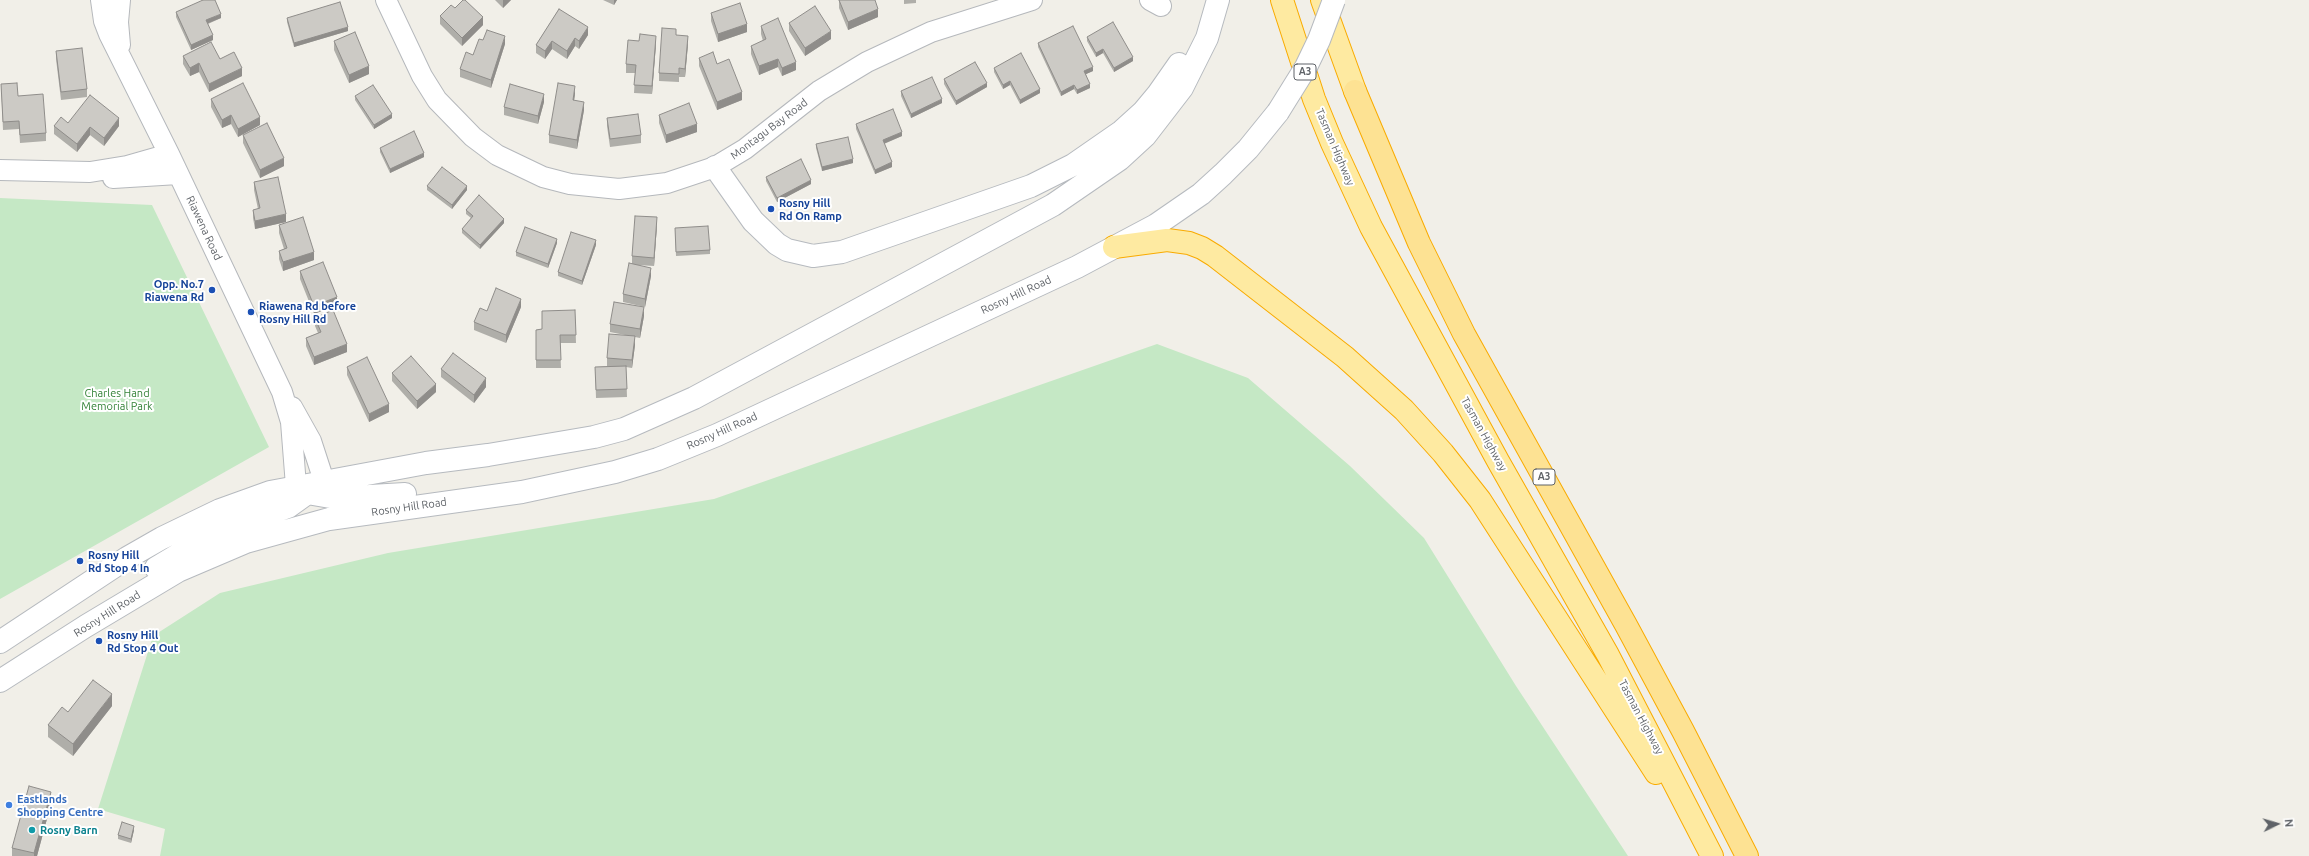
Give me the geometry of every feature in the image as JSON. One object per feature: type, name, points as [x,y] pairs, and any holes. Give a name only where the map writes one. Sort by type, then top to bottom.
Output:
[{"type":"highway","name":"Tasman Highway","points":[[1282,0],[1314,99],[1332,144],[1371,227],[1498,461],[1608,655],[1712,856]]},
{"type":"highway","name":"A3","points":[[1322,0],[1355,91],[1419,243],[1464,334],[1633,638],[1694,752],[1747,856]]},
{"type":"highway","points":[[1114,247],[1167,240],[1188,243],[1202,248],[1215,256],[1345,357],[1404,410],[1443,453],[1480,500],[1634,737],[1706,856]]},
{"type":"main road","points":[[715,167],[753,221],[777,244],[787,250],[813,256],[842,252],[1031,186],[1067,169],[1095,151],[1143,112],[1168,82],[1198,30],[1210,0]]},
{"type":"main road","points":[[0,642],[127,558],[162,538],[220,510],[270,492],[309,486],[426,463],[556,445],[624,429],[694,398],[1053,205],[1120,159],[1145,136],[1182,88],[1207,38],[1218,0]]},
{"type":"main road","name":"Rosny Hill Road","points":[[0,681],[86,626],[178,571],[228,549],[268,535],[328,518],[512,493],[615,472],[658,459],[717,435],[1078,267],[1156,225],[1201,194],[1248,149],[1278,112],[1306,67],[1319,40],[1334,0]]},
{"type":"main road","points":[[309,486],[336,498],[454,490],[512,493]]},
{"type":"main road","points":[[86,626],[141,578],[169,559],[196,544],[232,528],[281,510],[309,486]]},
{"type":"street","name":"Riawena Road","points":[[101,0],[104,21],[126,64],[282,392],[303,424],[319,460],[309,486]]},
{"type":"street","name":"Riawena Road","points":[[120,0],[119,36],[126,64]]},
{"type":"street","name":"Montagu Bay Road","points":[[386,0],[422,76],[437,100],[473,137],[497,155],[517,166],[570,184],[619,189],[667,183],[715,167],[745,150],[819,91],[867,62],[930,32],[1032,0]]},
{"type":"street","points":[[0,170],[90,172],[127,166],[169,154]]},
{"type":"street","points":[[64,172],[128,178],[178,174]]},
{"type":"street","name":"Riawena Road","points":[[282,392],[309,486]]},
{"type":"green space","name":"Charles Hand Memorial Park","points":[[0,198],[152,205],[269,447],[0,599]]},
{"type":"green space","points":[[1157,344],[1248,378],[1350,466],[1424,538],[1516,686],[1628,856],[160,856],[165,829],[98,809],[153,636],[220,593],[388,553],[714,499]]},
{"type":"building","points":[[203,0],[215,0],[221,14],[206,20],[213,35],[191,45],[176,12]]},
{"type":"building","points":[[463,0],[465,0],[483,17],[462,38],[440,16],[451,5],[455,8]]},
{"type":"building","points":[[839,0],[875,0],[878,9],[848,22]]},
{"type":"building","points":[[340,2],[348,27],[294,43],[287,18]]},
{"type":"building","points":[[740,3],[747,24],[718,34],[711,13]]},
{"type":"building","points":[[815,6],[831,31],[805,48],[789,23]]},
{"type":"building","points":[[559,9],[588,27],[579,41],[575,38],[567,51],[552,41],[545,51],[536,45]]},
{"type":"building","points":[[778,18],[796,62],[782,68],[778,59],[759,66],[751,46],[766,39],[761,26]]},
{"type":"building","points":[[1113,22],[1133,57],[1114,68],[1103,49],[1096,53],[1087,37]]},
{"type":"building","points":[[1073,26],[1093,67],[1084,71],[1090,84],[1077,90],[1074,85],[1061,92],[1038,43]]},
{"type":"building","points":[[662,28],[676,29],[676,35],[688,36],[685,69],[679,68],[679,74],[659,73]]},
{"type":"building","points":[[487,30],[505,36],[491,80],[460,69],[466,52],[473,55],[479,39],[483,40]]},
{"type":"building","points":[[355,32],[369,66],[349,75],[334,41]]},
{"type":"building","points":[[640,34],[656,36],[652,86],[634,85],[636,65],[626,64],[628,40],[639,41]]},
{"type":"building","points":[[211,42],[220,59],[234,52],[242,68],[209,84],[199,63],[190,68],[183,56]]},
{"type":"building","points":[[82,48],[87,89],[61,92],[56,51]]},
{"type":"building","points":[[713,52],[717,64],[729,59],[742,92],[717,102],[699,58]]},
{"type":"building","points":[[1021,53],[1040,89],[1020,100],[1010,81],[1003,85],[994,68]]},
{"type":"building","points":[[975,62],[987,83],[956,101],[944,79]]},
{"type":"building","points":[[932,77],[942,99],[911,114],[901,91]]},
{"type":"building","points":[[17,83],[18,96],[43,94],[46,133],[20,135],[19,121],[3,122],[1,84]]},
{"type":"building","points":[[243,83],[260,117],[238,129],[231,115],[222,120],[211,99]]},
{"type":"building","points":[[558,83],[575,86],[573,100],[584,102],[577,140],[549,135]]},
{"type":"building","points":[[510,84],[544,94],[538,116],[504,107]]},
{"type":"building","points":[[373,85],[392,114],[374,125],[355,96]]},
{"type":"building","points":[[90,95],[119,118],[104,138],[90,127],[77,144],[54,126],[61,117],[68,123]]},
{"type":"building","points":[[689,103],[697,124],[666,135],[659,115]]},
{"type":"building","points":[[893,109],[902,132],[883,140],[892,162],[875,170],[856,124]]},
{"type":"building","points":[[638,114],[641,135],[610,139],[607,118]]},
{"type":"building","points":[[267,123],[284,158],[260,170],[243,135]]},
{"type":"building","points":[[414,131],[424,153],[390,169],[380,148]]},
{"type":"building","points":[[848,137],[853,159],[822,167],[816,144]]},
{"type":"building","points":[[801,159],[811,180],[777,198],[766,177]]},
{"type":"building","points":[[442,167],[467,186],[452,205],[427,186]]},
{"type":"building","points":[[278,177],[286,214],[255,221],[253,210],[260,208],[254,182]]},
{"type":"building","points":[[479,195],[504,219],[480,245],[462,229],[473,216],[466,210]]},
{"type":"building","points":[[635,216],[657,217],[654,258],[632,256]]},
{"type":"building","points":[[303,217],[314,252],[283,262],[279,251],[287,248],[279,225]]},
{"type":"building","points":[[708,226],[710,250],[676,252],[675,228]]},
{"type":"building","points":[[525,227],[557,239],[548,264],[516,252]]},
{"type":"building","points":[[571,232],[596,240],[582,281],[558,272]]},
{"type":"building","points":[[323,262],[337,297],[314,306],[300,271]]},
{"type":"building","points":[[629,263],[651,268],[645,299],[623,294]]},
{"type":"building","points":[[496,288],[521,299],[506,335],[474,322],[480,308],[487,311]]},
{"type":"building","points":[[614,302],[644,307],[640,329],[610,324]]},
{"type":"building","points":[[333,310],[347,344],[314,357],[306,338],[321,332],[315,318]]},
{"type":"building","points":[[575,310],[576,335],[560,335],[561,360],[536,360],[536,330],[542,329],[542,311]]},
{"type":"building","points":[[609,334],[635,336],[632,360],[607,358]]},
{"type":"building","points":[[453,353],[486,378],[474,395],[441,369]]},
{"type":"building","points":[[411,356],[436,384],[417,401],[392,373]]},
{"type":"building","points":[[367,357],[389,404],[369,414],[347,367]]},
{"type":"building","points":[[626,366],[627,389],[596,390],[595,367]]},
{"type":"building","points":[[93,680],[112,694],[73,744],[48,725],[62,707],[68,712]]},
{"type":"building","name":"Rosny Barn","points":[[29,786],[51,792],[34,853],[12,848]]},
{"type":"building","points":[[122,822],[134,826],[131,839],[118,835]]},
{"type":"place","name":"Rosny Hill Rd On Ramp","points":[[771,209]]},
{"type":"place","name":"Opp. No.7 Riawena Rd","points":[[212,290]]},
{"type":"place","name":"Riawena Rd before Rosny Hill Rd","points":[[251,312]]},
{"type":"place","name":"Rosny Hill Rd Stop 4 In","points":[[80,561]]},
{"type":"place","name":"Rosny Hill Rd Stop 4 Out","points":[[99,641]]},
{"type":"place","name":"Eastlands Shopping Centre","points":[[9,805]]},
{"type":"place","name":"Rosny Barn","points":[[32,830]]}]
